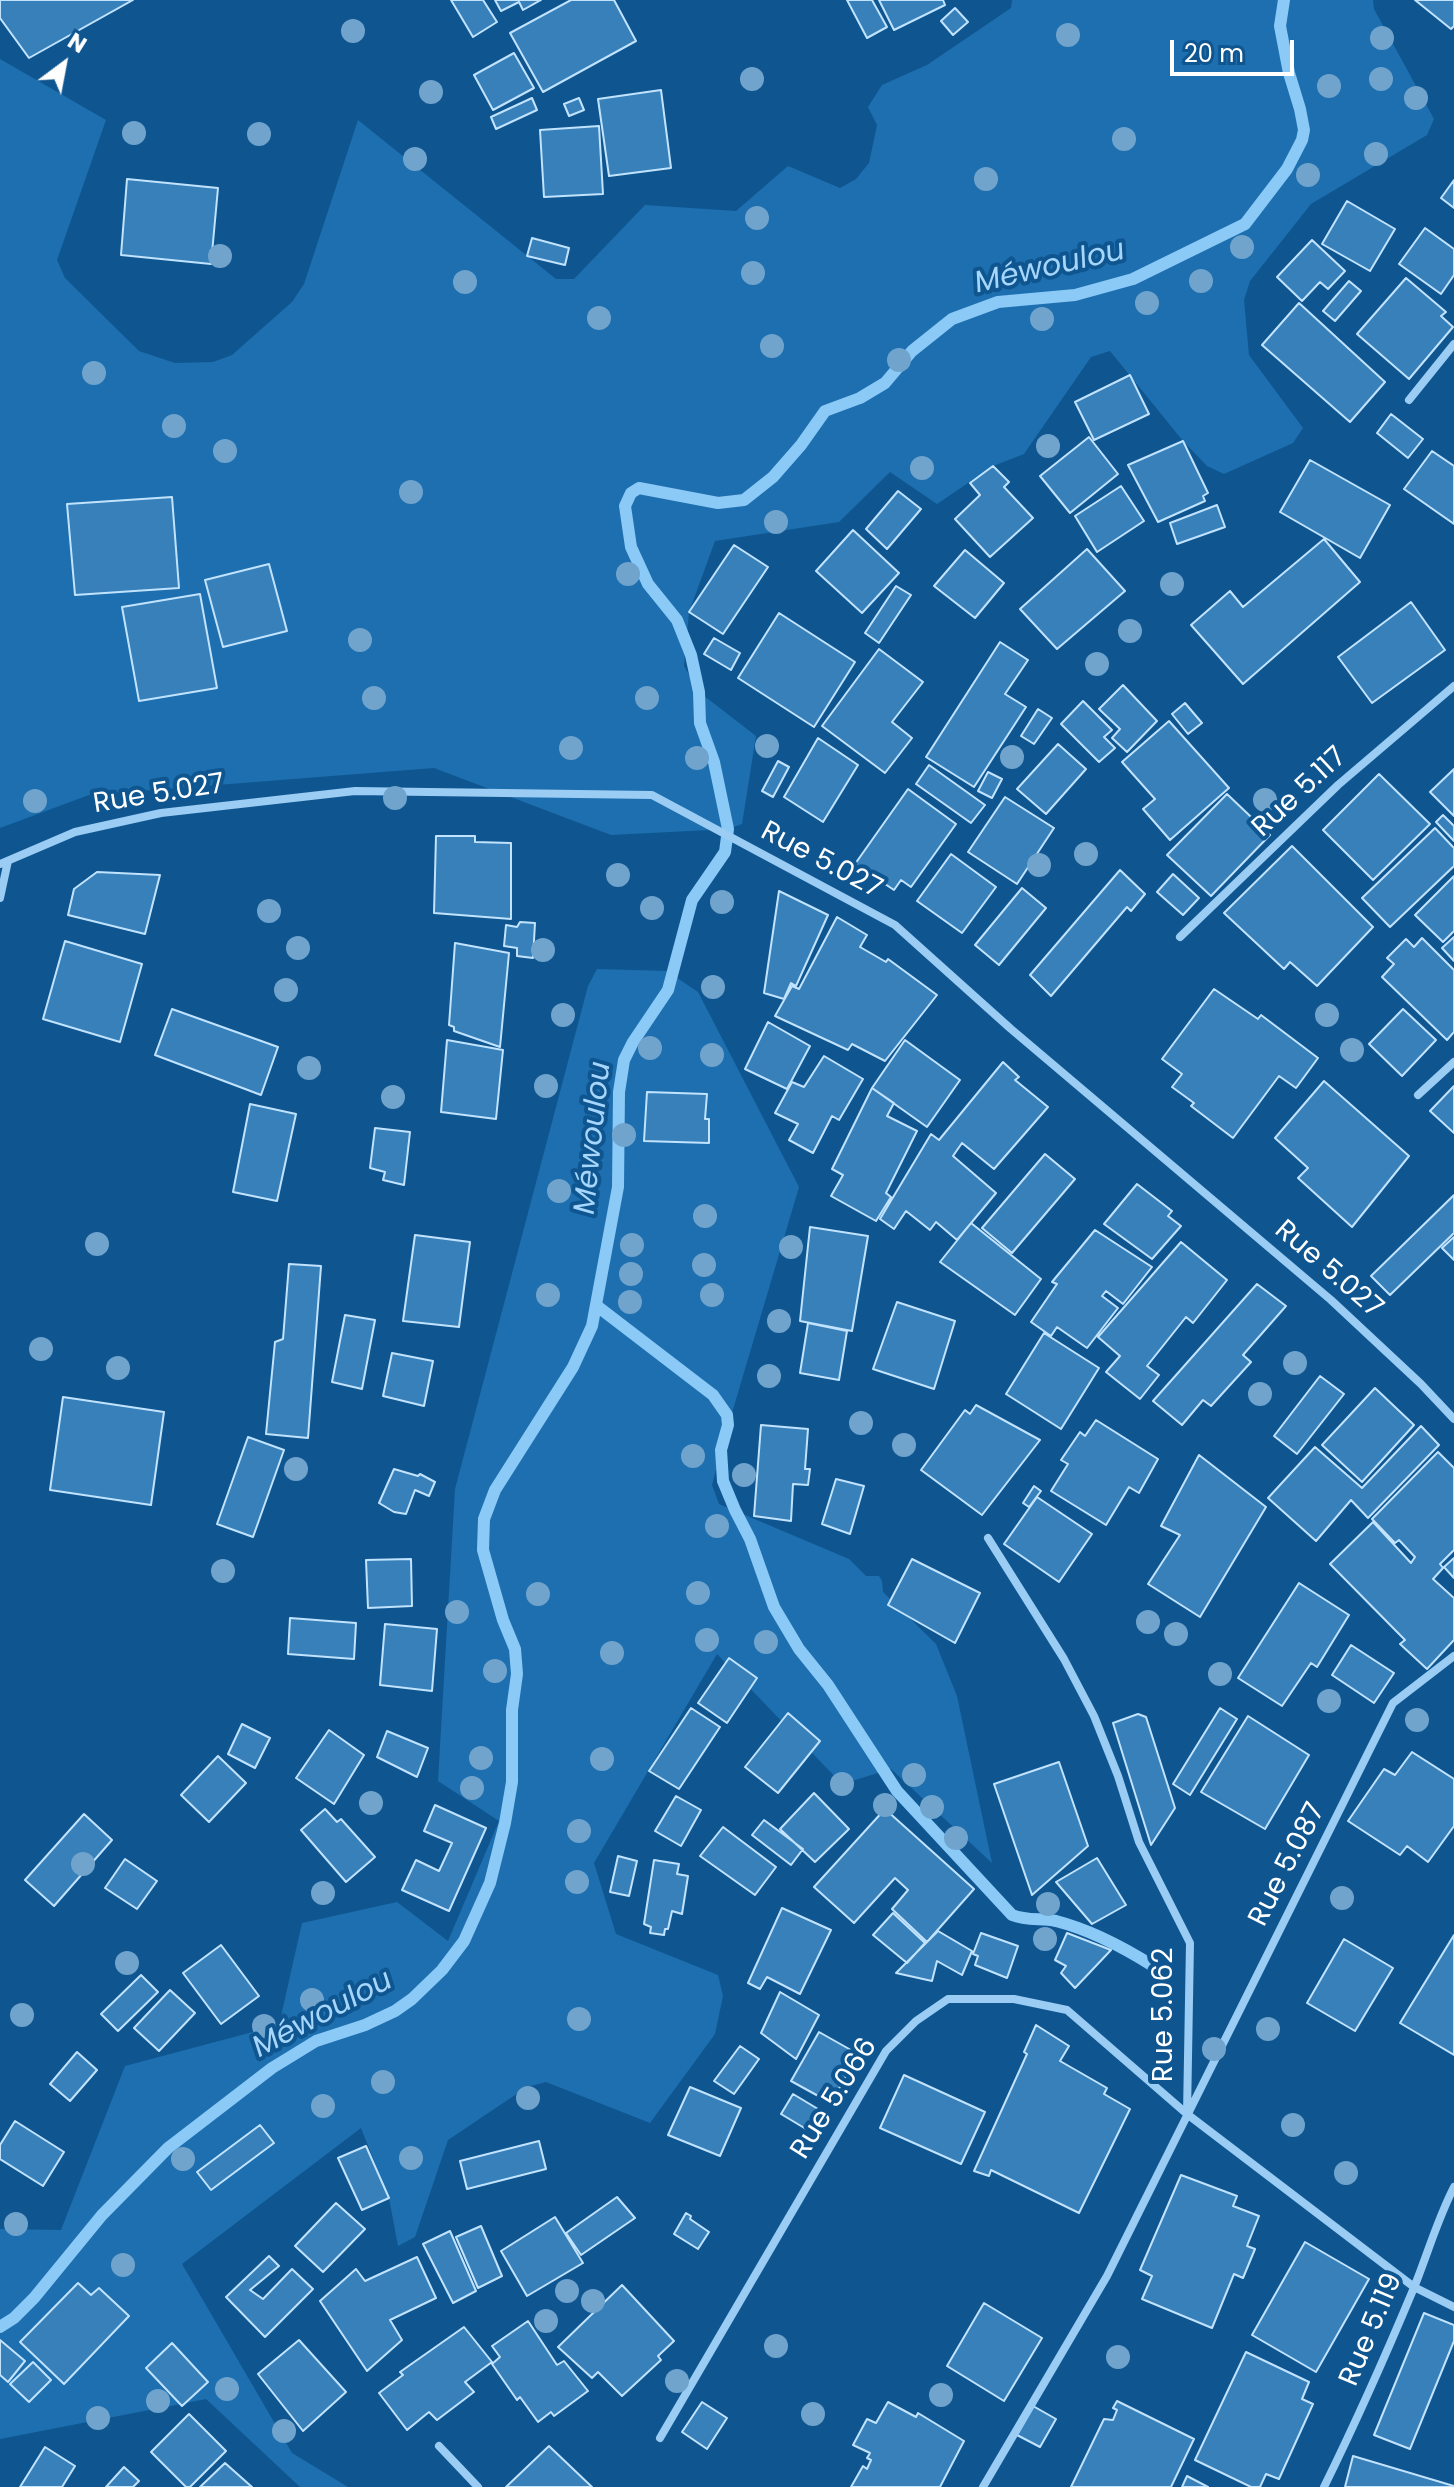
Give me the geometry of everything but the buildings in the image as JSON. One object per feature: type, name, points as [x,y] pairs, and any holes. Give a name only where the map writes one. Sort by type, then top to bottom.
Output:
[{"type":"street","points":[[1409,400],[1454,344]]},
{"type":"street","name":"Rue 5.117","points":[[1180,937],[1338,785],[1454,686]]},
{"type":"street","name":"Rue 5.027","points":[[4,862],[75,832],[161,813],[355,791],[652,795],[895,925],[1011,1029],[1331,1300],[1454,1419]]},
{"type":"street","points":[[0,898],[4,862]]},
{"type":"street","points":[[1418,1095],[1454,1062]]},
{"type":"street","name":"Rue 5.062","points":[[988,1538],[1043,1624],[1094,1716],[1118,1776],[1139,1842],[1190,1943],[1187,2114],[1414,2287],[1454,2307]]},
{"type":"street","name":"Rue 5.087","points":[[983,2487],[1107,2276],[1393,1703],[1454,1656]]},
{"type":"street","name":"Rue 5.066","points":[[660,2438],[886,2051],[916,2021],[948,1999],[1014,1999],[1067,2010],[1187,2114]]},
{"type":"street","name":"Rue 5.119","points":[[1324,2487],[1362,2410],[1454,2187]]},
{"type":"street","points":[[439,2446],[478,2487]]},
{"type":"shaded area","points":[[1012,0],[1373,0],[1374,9],[1434,119],[1427,135],[1311,204],[1250,281],[1244,300],[1249,355],[1303,428],[1293,443],[1224,474],[1207,466],[1110,351],[1091,357],[1024,454],[993,466],[937,504],[890,472],[839,522],[715,541],[689,612],[684,666],[699,692],[756,736],[742,824],[728,829],[611,835],[434,768],[89,795],[0,828],[0,59],[106,120],[57,260],[65,278],[139,351],[175,363],[213,362],[232,355],[292,302],[304,284],[358,120],[556,279],[574,279],[645,205],[736,211],[788,166],[840,188],[856,179],[869,163],[877,125],[868,107],[882,85],[927,65],[1011,8]]},
{"type":"shaded area","points":[[597,969],[667,971],[698,992],[799,1187],[712,1485],[719,1504],[849,1559],[866,1576],[879,1576],[883,1592],[936,1644],[957,1696],[992,1863],[891,1769],[842,1784],[717,1654],[594,1863],[616,1934],[718,1975],[723,1996],[715,2034],[650,2123],[546,2082],[527,2087],[448,2140],[415,2237],[398,2246],[389,2198],[361,2128],[182,2264],[292,2453],[348,2487],[300,2487],[206,2399],[0,2439],[0,2229],[61,2230],[125,2066],[279,2025],[302,1923],[397,1902],[448,1941],[499,1821],[438,1781],[455,1489],[588,986]]},
{"type":"waterway","name":"Méwoulou","points":[[0,2327],[34,2298],[102,2215],[168,2148],[272,2068],[316,2041],[365,2025],[412,1999],[442,1970],[464,1941],[490,1883],[512,1782],[512,1710],[517,1674],[515,1649],[503,1620],[483,1550],[484,1519],[495,1490],[573,1367],[592,1326],[618,1187],[619,1092],[624,1060],[668,990],[692,900],[725,852],[728,829],[714,762],[700,723],[699,692],[691,655],[677,620],[648,584],[631,547],[625,506],[631,493],[639,488],[718,503],[744,500],[773,477],[825,411],[860,398],[885,383],[912,351],[952,319],[998,302],[1075,295],[1133,279],[1245,224],[1287,169],[1304,130],[1280,26],[1284,0]]},
{"type":"waterway","points":[[597,1306],[713,1395],[727,1415],[728,1425],[721,1450],[723,1481],[750,1539],[774,1607],[799,1649],[828,1685],[897,1791],[1012,1915],[1056,1921],[1082,1929],[1153,1966]]}]
